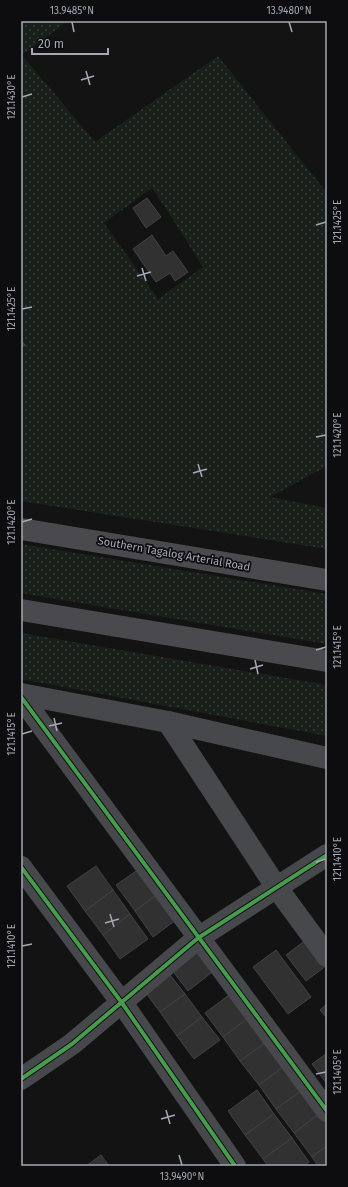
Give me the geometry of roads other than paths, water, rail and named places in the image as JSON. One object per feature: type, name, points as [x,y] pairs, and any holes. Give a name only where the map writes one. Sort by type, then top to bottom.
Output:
[{"type":"highway","name":"Southern Tagalog Arterial Road","points":[[21,528],[327,580]]},
{"type":"highway","points":[[21,610],[327,661]]},
{"type":"street","points":[[21,694],[168,722],[327,758]]},
{"type":"street","points":[[21,697],[327,1111]]},
{"type":"street","points":[[168,722],[277,888],[327,956]]},
{"type":"street","points":[[22,1076],[72,1044],[198,938],[327,855]]},
{"type":"street","points":[[21,867],[122,1003],[235,1166]]}]
